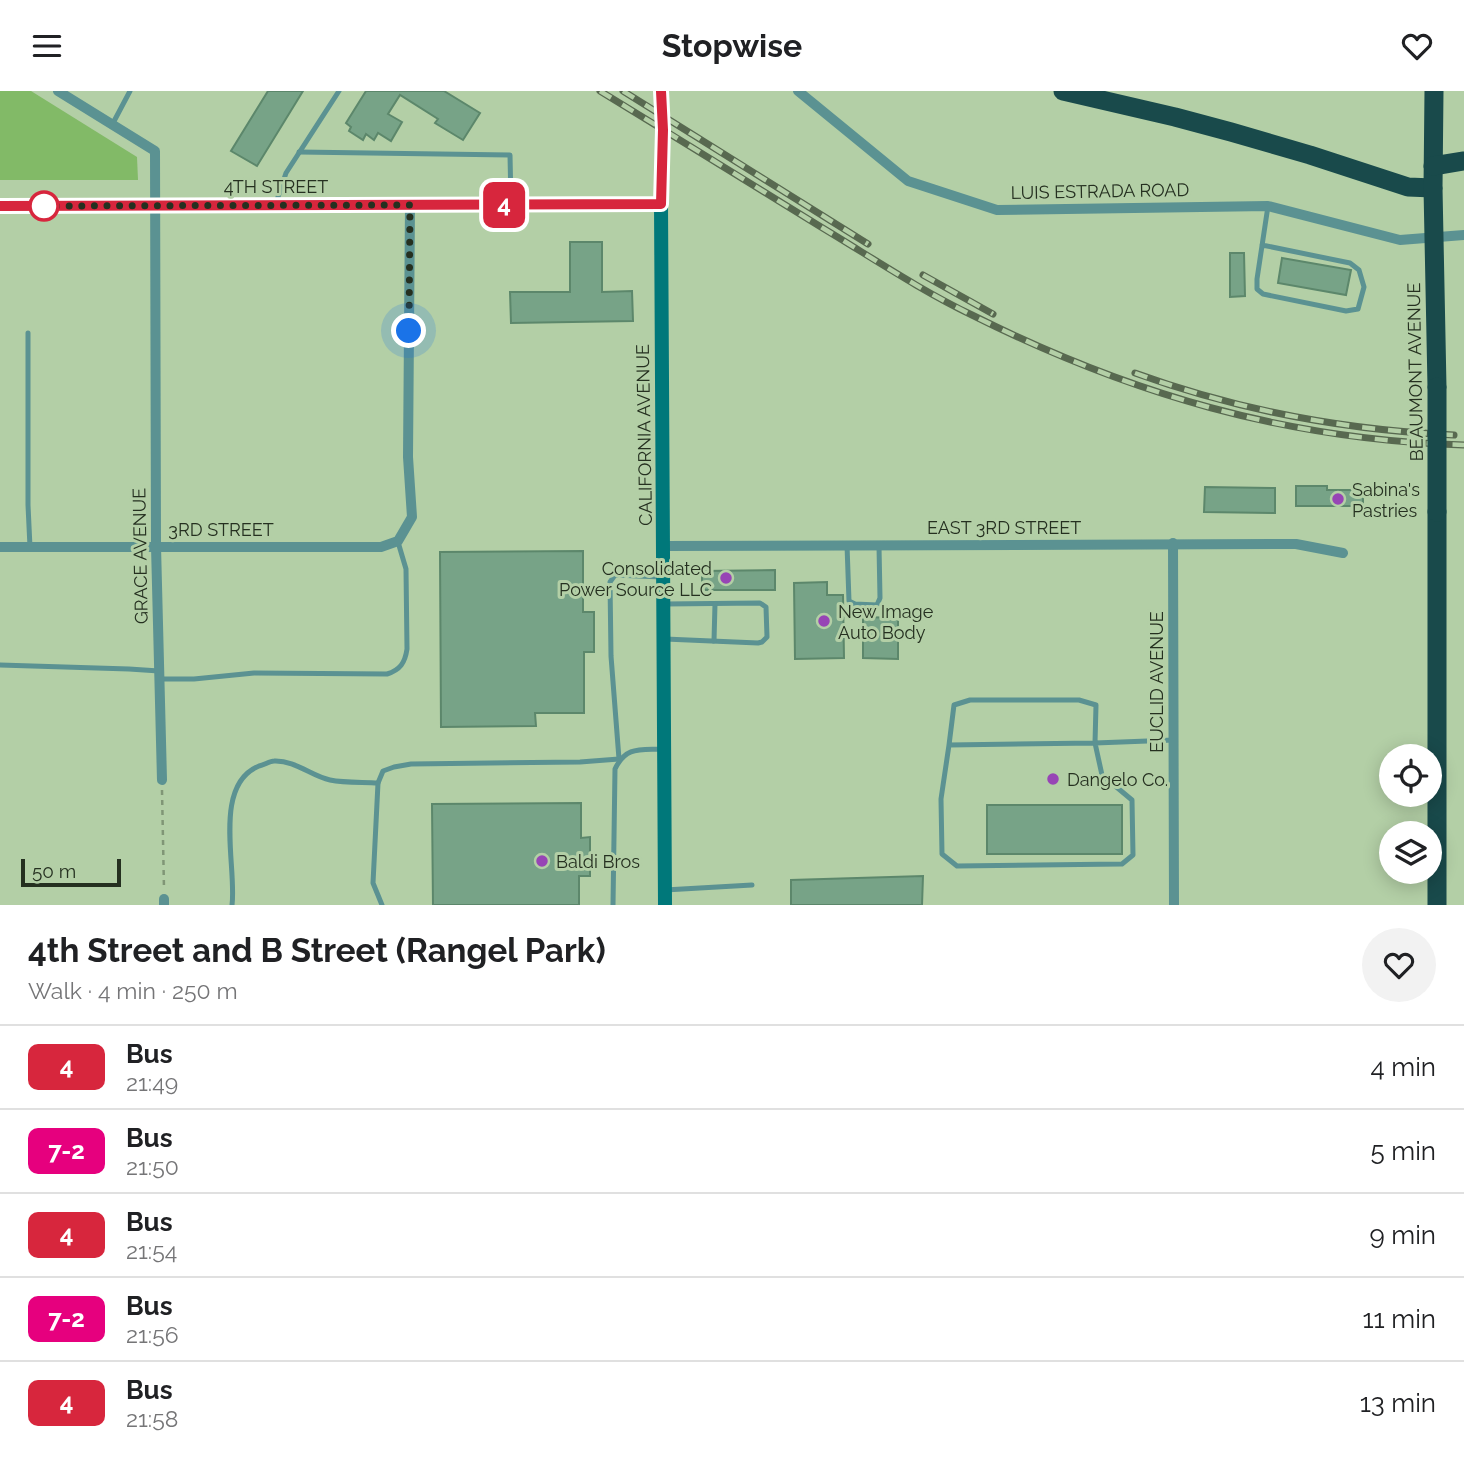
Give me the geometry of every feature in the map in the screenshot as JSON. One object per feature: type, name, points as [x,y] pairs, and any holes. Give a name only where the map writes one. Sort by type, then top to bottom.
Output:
[{"type":"highway","points":[[1063,91],[1231,132],[1408,187],[1433,188]]},
{"type":"highway","name":"BEAUMONT AVENUE","points":[[1434,91],[1437,905]]},
{"type":"highway","points":[[1433,166],[1464,162]]},
{"type":"street","points":[[58,91],[112,125]]},
{"type":"street","name":"CALIFORNIA AVENUE","points":[[661,91],[665,898]]},
{"type":"street","name":"LUIS ESTRADA ROAD","points":[[798,91],[908,181],[997,210],[1268,206],[1400,240],[1464,235]]},
{"type":"street","name":"GRACE AVENUE","points":[[112,125],[155,152],[156,546],[162,780]]},
{"type":"street","name":"4TH STREET","points":[[0,206],[661,204]]},
{"type":"street","points":[[398,541],[412,517],[408,457],[410,205]]},
{"type":"street","name":"3RD STREET","points":[[0,547],[381,547],[398,541]]},
{"type":"street","name":"EUCLID AVENUE","points":[[1173,543],[1174,905]]},
{"type":"street","name":"EAST 3RD STREET","points":[[664,546],[1296,544],[1343,553]]},
{"type":"lane","points":[[112,125],[130,91]]},
{"type":"lane","points":[[275,206],[286,173],[339,91]]},
{"type":"lane","points":[[299,152],[510,155],[511,205]]},
{"type":"lane","points":[[1262,245],[1350,263],[1359,269],[1364,287],[1358,309],[1346,311],[1262,294],[1257,289],[1262,245],[1268,206]]},
{"type":"lane","points":[[28,333],[27,505],[30,547]]},
{"type":"lane","points":[[0,665],[129,669],[194,679],[254,673],[387,674],[396,671],[405,660],[407,649],[406,569],[398,541]]},
{"type":"lane","points":[[847,545],[849,601],[855,604],[877,605],[880,598],[879,545]]},
{"type":"lane","points":[[613,905],[615,769],[619,759],[611,656],[610,582],[615,575],[664,577]]},
{"type":"lane","points":[[665,604],[760,603],[766,607],[767,638],[758,643],[665,639]]},
{"type":"lane","points":[[714,641],[715,604]]},
{"type":"lane","points":[[970,700],[1079,700],[1096,705],[1095,743],[1102,775],[1132,800],[1133,855],[1122,864],[957,866],[942,854],[941,799],[949,745],[954,705],[970,700]]},
{"type":"lane","points":[[949,745],[1174,740]]},
{"type":"lane","points":[[382,905],[373,883],[378,783],[383,771],[411,764],[619,759],[635,750],[665,749]]},
{"type":"lane","points":[[232,905],[234,892],[229,841],[234,792],[250,770],[273,761],[297,765],[329,780],[378,783]]},
{"type":"lane","points":[[665,898],[752,885]]},
{"type":"path","points":[[162,780],[164,902]]},
{"type":"green space","points":[[0,91],[31,91],[137,157],[138,180],[0,180]]},
{"type":"building","points":[[268,91],[303,91],[257,166],[231,151]]},
{"type":"building","points":[[366,91],[444,91],[480,113],[463,140],[435,123],[438,119],[400,95],[388,114],[402,122],[391,141],[378,133],[374,140],[366,134],[363,140],[349,131],[351,127],[346,123]]},
{"type":"building","points":[[570,242],[602,242],[602,292],[632,291],[633,321],[511,323],[510,292],[570,292]]},
{"type":"building","points":[[1230,253],[1244,253],[1245,296],[1230,297]]},
{"type":"building","points":[[1282,258],[1351,270],[1346,295],[1278,283]]},
{"type":"building","points":[[1296,486],[1327,486],[1327,490],[1363,490],[1363,506],[1296,506]]},
{"type":"building","points":[[1205,487],[1275,488],[1275,513],[1204,512]]},
{"type":"building","points":[[583,551],[583,612],[594,612],[594,652],[584,652],[584,713],[535,713],[536,726],[441,727],[440,552]]},
{"type":"building","points":[[775,570],[775,590],[702,590],[702,571]]},
{"type":"building","points":[[827,582],[827,595],[843,595],[844,658],[795,659],[794,583]]},
{"type":"building","points":[[863,617],[898,618],[898,659],[863,658]]},
{"type":"building","points":[[581,803],[581,838],[590,837],[590,876],[579,876],[579,905],[433,905],[432,804]]},
{"type":"building","points":[[987,805],[1122,805],[1122,854],[987,854]]},
{"type":"building","points":[[923,876],[922,905],[791,905],[791,880]]},
{"type":"railway","points":[[600,91],[934,295],[1031,343],[1091,368],[1150,390],[1272,423],[1335,434],[1464,445]]},
{"type":"railway","points":[[623,91],[868,244]]},
{"type":"railway","points":[[923,275],[993,314]]},
{"type":"railway","points":[[1135,373],[1213,398],[1292,416],[1373,428],[1454,435]]},
{"type":"bus line","name":"4","points":[[0,206],[661,204],[661,91]]},
{"type":"place","name":"Sabina's Pastries","points":[[1338,499]]},
{"type":"place","name":"Consolidated Power Source LLC","points":[[726,578]]},
{"type":"place","name":"New Image Auto Body","points":[[824,621]]},
{"type":"place","name":"Dangelo Co.","points":[[1053,779]]},
{"type":"place","name":"Baldi Bros","points":[[542,861]]},
{"type":"route","points":[[44,206],[410,205],[409,331]]}]
